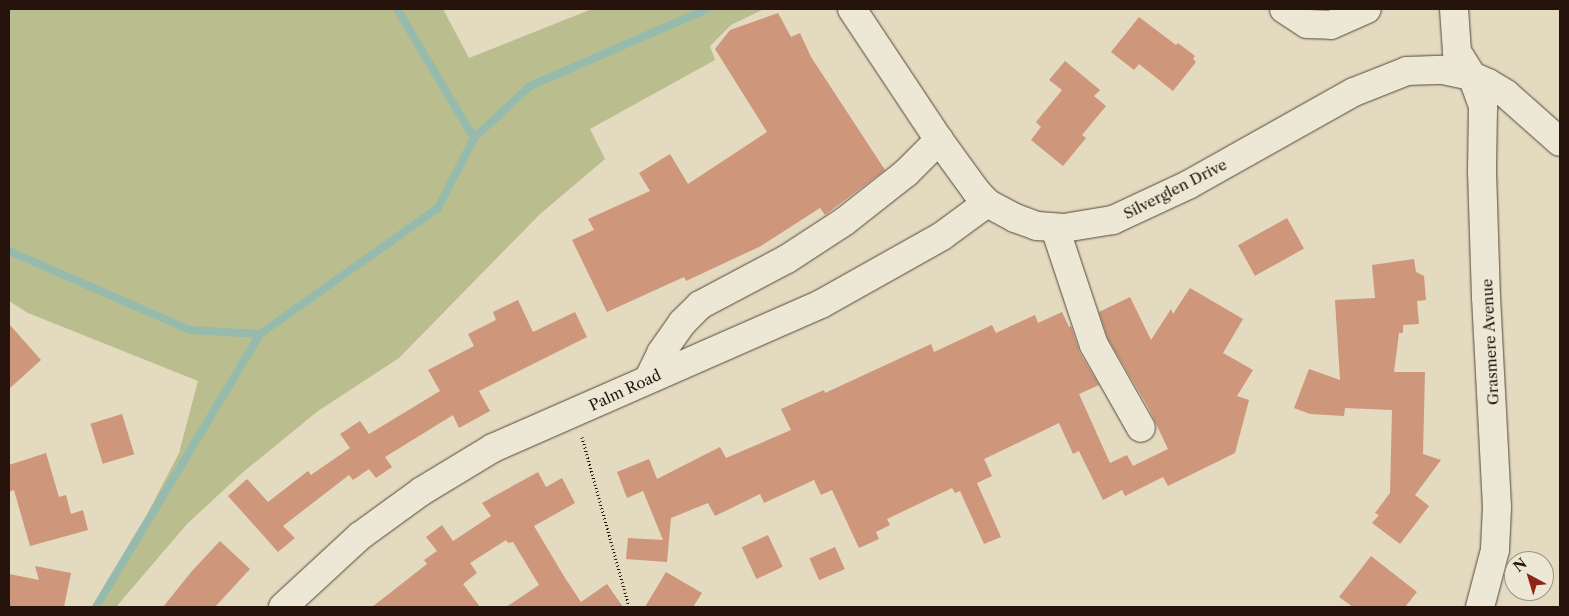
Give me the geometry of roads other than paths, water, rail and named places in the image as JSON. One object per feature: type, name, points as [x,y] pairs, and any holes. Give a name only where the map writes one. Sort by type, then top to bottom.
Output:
[{"type":"street","name":"Silverglen Drive","points":[[852,9],[960,172],[987,203],[1015,218],[1037,226],[1055,228],[1088,226],[1113,220],[1159,200],[1354,92],[1390,76],[1423,69],[1443,70],[1472,76],[1506,94],[1560,142]]},
{"type":"street","points":[[1284,9],[1307,24],[1331,25],[1367,9]]},
{"type":"street","name":"Grasmere Avenue","points":[[1453,9],[1457,52],[1472,76],[1483,107],[1482,172],[1486,288],[1497,507],[1495,550],[1480,607]]},
{"type":"street","points":[[648,378],[661,353],[682,323],[700,305],[788,259],[845,221],[906,173],[939,140]]},
{"type":"street","name":"Palm Road","points":[[282,607],[360,536],[422,491],[494,448],[575,413],[648,378],[821,304],[942,236],[987,203]]},
{"type":"street","points":[[1055,228],[1094,346],[1141,428]]},
{"type":"waterway","points":[[397,9],[474,138]]},
{"type":"waterway","points":[[9,251],[190,330],[260,334],[438,208],[474,138],[530,86],[707,9]]},
{"type":"waterway","points":[[96,607],[260,334]]}]
